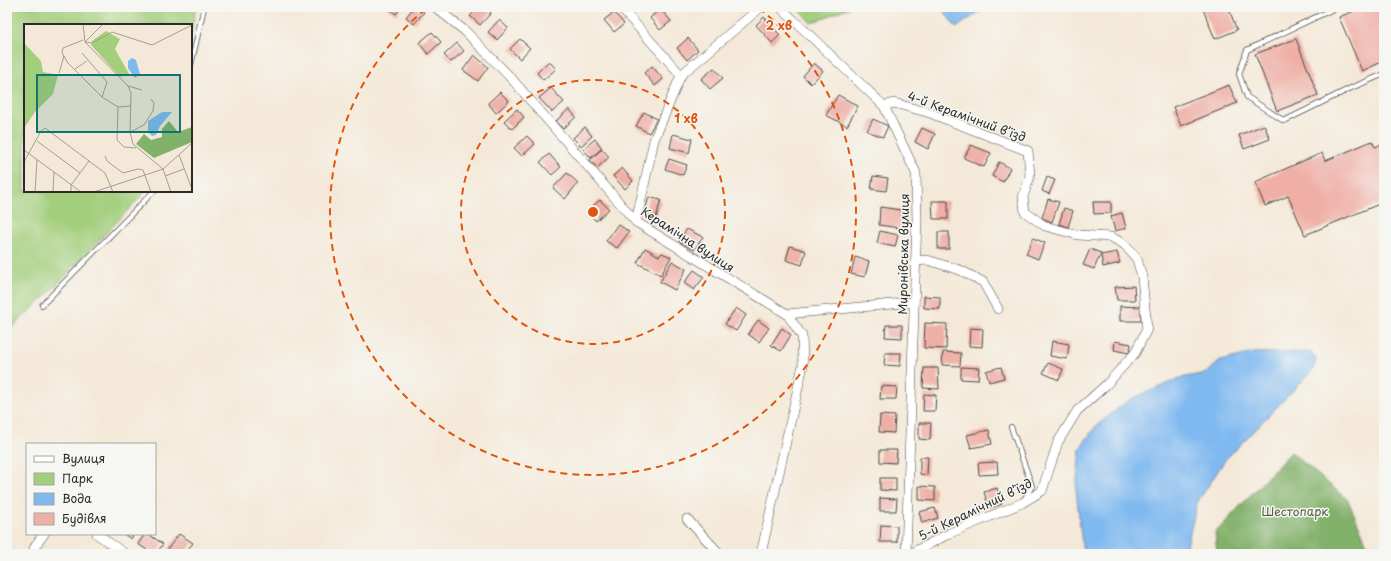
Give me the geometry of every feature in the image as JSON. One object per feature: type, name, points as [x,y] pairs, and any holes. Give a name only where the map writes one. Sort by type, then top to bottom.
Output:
[{"type":"street","name":"Керамічна вулиця","points":[[435,7],[465,31],[511,78],[636,222],[787,314]]},
{"type":"street","points":[[620,7],[681,75]]},
{"type":"street","points":[[636,222],[654,140],[681,75],[761,7]]},
{"type":"street","name":"Миронівська вулиця","points":[[780,7],[884,106],[916,173],[918,219],[906,554]]},
{"type":"street","name":"4-й Керамічний в’їзд","points":[[884,106],[894,103],[930,113],[1028,151],[1030,176],[1023,198],[1025,212],[1045,226],[1078,235],[1111,237],[1124,244],[1137,259],[1142,277],[1147,329],[1135,353],[1108,384]]},
{"type":"street","points":[[916,261],[927,260],[953,268],[984,282],[998,309]]},
{"type":"street","points":[[761,554],[803,365],[802,336],[787,314],[914,302]]},
{"type":"street","name":"5-й Керамічний в’їзд","points":[[910,554],[950,533],[1022,503],[1042,490],[1058,442],[1077,411],[1108,384]]},
{"type":"street","points":[[687,519],[720,554]]},
{"type":"street","points":[[33,554],[35,546],[43,535]]},
{"type":"street","points":[[98,535],[125,554]]},
{"type":"lane","points":[[192,61],[204,7]]},
{"type":"lane","points":[[1337,7],[1247,50],[1239,74],[1247,97],[1284,121],[1351,88],[1384,74]]},
{"type":"lane","points":[[42,305],[153,192]]},
{"type":"lane","points":[[1011,427],[1032,486],[1022,503]]},
{"type":"green space","points":[[7,7],[196,7],[192,29],[192,24],[24,24],[24,192],[145,192],[52,290],[7,332]]},
{"type":"green space","points":[[797,7],[850,7],[811,23]]},
{"type":"green space","name":"Шестопарк","points":[[1291,452],[1348,500],[1371,554],[1217,554],[1215,533]]},
{"type":"water","points":[[941,7],[986,7],[956,28]]},
{"type":"water","points":[[1311,352],[1316,360],[1313,370],[1225,460],[1197,503],[1185,554],[1083,554],[1076,490],[1080,448],[1096,426],[1129,400],[1180,378],[1207,373],[1220,361],[1253,353]]},
{"type":"building","points":[[387,7],[401,7],[396,14]]},
{"type":"building","points":[[414,7],[417,7],[424,12],[414,24],[406,17]]},
{"type":"building","points":[[455,7],[463,7],[459,11]]},
{"type":"building","points":[[479,7],[486,7],[491,13],[480,25],[470,16]]},
{"type":"building","points":[[1202,7],[1228,7],[1237,30],[1215,39]]},
{"type":"building","points":[[1364,7],[1380,7],[1384,16],[1384,61],[1362,71],[1339,17]]},
{"type":"building","points":[[660,9],[671,21],[660,30],[650,18]]},
{"type":"building","points":[[614,12],[624,24],[614,32],[604,20]]},
{"type":"building","points":[[764,17],[780,35],[772,43],[756,25]]},
{"type":"building","points":[[499,20],[508,28],[497,40],[488,32]]},
{"type":"building","points":[[432,32],[441,42],[428,54],[419,43]]},
{"type":"building","points":[[688,38],[698,50],[687,60],[677,48]]},
{"type":"building","points":[[520,39],[530,48],[520,59],[510,49]]},
{"type":"building","points":[[1296,39],[1318,95],[1277,111],[1255,54]]},
{"type":"building","points":[[457,43],[464,51],[451,62],[444,55]]},
{"type":"building","points":[[474,55],[488,67],[478,81],[463,70]]},
{"type":"building","points":[[549,61],[556,69],[543,80],[537,73]]},
{"type":"building","points":[[814,63],[823,71],[811,84],[803,76]]},
{"type":"building","points":[[652,66],[663,79],[655,86],[644,73]]},
{"type":"building","points":[[714,68],[723,78],[710,89],[701,79]]},
{"type":"building","points":[[1229,85],[1237,103],[1181,126],[1173,107]]},
{"type":"building","points":[[551,88],[564,102],[552,112],[539,98]]},
{"type":"building","points":[[500,92],[509,101],[496,113],[488,103]]},
{"type":"building","points":[[838,95],[858,106],[847,126],[826,115]]},
{"type":"building","points":[[517,109],[524,117],[512,129],[504,121]]},
{"type":"building","points":[[569,109],[576,117],[563,129],[556,121]]},
{"type":"building","points":[[644,112],[657,119],[649,133],[636,126]]},
{"type":"building","points":[[873,119],[888,126],[883,137],[867,131]]},
{"type":"building","points":[[1264,125],[1270,139],[1244,149],[1239,135]]},
{"type":"building","points":[[585,127],[592,136],[581,146],[573,138]]},
{"type":"building","points":[[922,128],[935,134],[928,149],[915,142]]},
{"type":"building","points":[[673,134],[692,139],[689,153],[670,148]]},
{"type":"building","points":[[527,136],[535,144],[522,156],[514,148]]},
{"type":"building","points":[[595,139],[602,148],[591,158],[583,149]]},
{"type":"building","points":[[1372,141],[1375,147],[1384,143],[1384,202],[1305,235],[1288,196],[1265,206],[1255,182],[1322,153],[1325,161]]},
{"type":"building","points":[[971,145],[991,153],[984,167],[964,158]]},
{"type":"building","points":[[602,149],[609,157],[597,168],[590,160]]},
{"type":"building","points":[[549,154],[561,167],[552,175],[540,162]]},
{"type":"building","points":[[669,159],[687,165],[683,175],[665,169]]},
{"type":"building","points":[[999,162],[1010,168],[1003,182],[992,176]]},
{"type":"building","points":[[622,168],[633,181],[625,189],[613,176]]},
{"type":"building","points":[[567,173],[578,183],[565,199],[553,188]]},
{"type":"building","points":[[873,176],[888,178],[886,191],[871,189]]},
{"type":"building","points":[[1047,177],[1055,180],[1049,194],[1042,191]]},
{"type":"building","points":[[649,197],[661,200],[656,218],[644,214]]},
{"type":"building","points":[[1048,199],[1059,202],[1052,222],[1042,218]]},
{"type":"building","points":[[600,200],[609,209],[596,221],[587,211]]},
{"type":"building","points":[[932,201],[948,201],[948,219],[933,219]]},
{"type":"building","points":[[1093,202],[1111,202],[1111,213],[1094,214]]},
{"type":"building","points":[[880,207],[908,211],[906,229],[879,225]]},
{"type":"building","points":[[1064,208],[1073,211],[1068,227],[1059,224]]},
{"type":"building","points":[[1122,213],[1126,228],[1115,231],[1111,216]]},
{"type":"building","points":[[618,224],[629,232],[617,248],[606,241]]},
{"type":"building","points":[[687,229],[703,237],[694,250],[679,241]]},
{"type":"building","points":[[880,231],[898,235],[895,247],[877,243]]},
{"type":"building","points":[[938,232],[949,232],[949,249],[938,249]]},
{"type":"building","points":[[1033,238],[1045,243],[1038,259],[1026,254]]},
{"type":"building","points":[[790,246],[806,251],[802,265],[786,260]]},
{"type":"building","points":[[645,248],[659,256],[662,253],[671,257],[661,275],[637,263]]},
{"type":"building","points":[[1090,249],[1101,253],[1094,269],[1083,265]]},
{"type":"building","points":[[1117,252],[1120,263],[1103,267],[1101,255]]},
{"type":"building","points":[[855,257],[869,261],[865,277],[851,274]]},
{"type":"building","points":[[672,261],[686,269],[675,290],[660,282]]},
{"type":"building","points":[[694,270],[704,277],[694,290],[684,283]]},
{"type":"building","points":[[1134,286],[1135,300],[1117,300],[1115,287]]},
{"type":"building","points":[[924,296],[940,297],[940,309],[924,308]]},
{"type":"building","points":[[1120,306],[1141,307],[1141,321],[1120,321]]},
{"type":"building","points":[[736,308],[746,315],[736,331],[725,324]]},
{"type":"building","points":[[758,320],[769,328],[759,342],[748,334]]},
{"type":"building","points":[[925,323],[947,324],[946,349],[924,348]]},
{"type":"building","points":[[886,325],[902,325],[902,338],[885,337]]},
{"type":"building","points":[[782,328],[791,335],[781,351],[771,345]]},
{"type":"building","points":[[970,328],[983,329],[982,347],[969,346]]},
{"type":"building","points":[[1052,341],[1069,344],[1067,359],[1050,356]]},
{"type":"building","points":[[1115,341],[1131,344],[1129,353],[1114,350]]},
{"type":"building","points":[[943,352],[961,353],[960,366],[942,365]]},
{"type":"building","points":[[885,353],[901,353],[900,366],[884,365]]},
{"type":"building","points":[[1048,363],[1063,369],[1059,380],[1043,373]]},
{"type":"building","points":[[961,367],[979,368],[978,380],[961,379]]},
{"type":"building","points":[[1001,367],[1004,378],[989,382],[986,371]]},
{"type":"building","points":[[924,368],[938,368],[939,389],[923,388]]},
{"type":"building","points":[[881,386],[897,387],[896,399],[880,399]]},
{"type":"building","points":[[924,394],[936,395],[935,411],[923,411]]},
{"type":"building","points":[[880,415],[895,416],[894,433],[879,432]]},
{"type":"building","points":[[919,423],[931,423],[930,440],[919,439]]},
{"type":"building","points":[[989,430],[992,444],[971,448],[967,435]]},
{"type":"building","points":[[880,450],[897,450],[896,463],[880,462]]},
{"type":"building","points":[[920,457],[928,457],[927,475],[920,474]]},
{"type":"building","points":[[997,462],[998,474],[979,475],[978,463]]},
{"type":"building","points":[[880,478],[896,478],[896,491],[880,490]]},
{"type":"building","points":[[919,486],[935,487],[935,501],[919,500]]},
{"type":"building","points":[[997,488],[1002,504],[989,508],[984,492]]},
{"type":"building","points":[[880,498],[897,499],[896,511],[880,511]]},
{"type":"building","points":[[935,508],[938,518],[922,523],[919,512]]},
{"type":"building","points":[[881,525],[897,526],[897,542],[880,542]]},
{"type":"building","points":[[179,534],[193,543],[184,554],[164,554]]},
{"type":"building","points":[[125,535],[133,535],[131,539]]},
{"type":"building","points":[[144,535],[150,535],[163,544],[156,554],[153,554],[138,544]]}]
